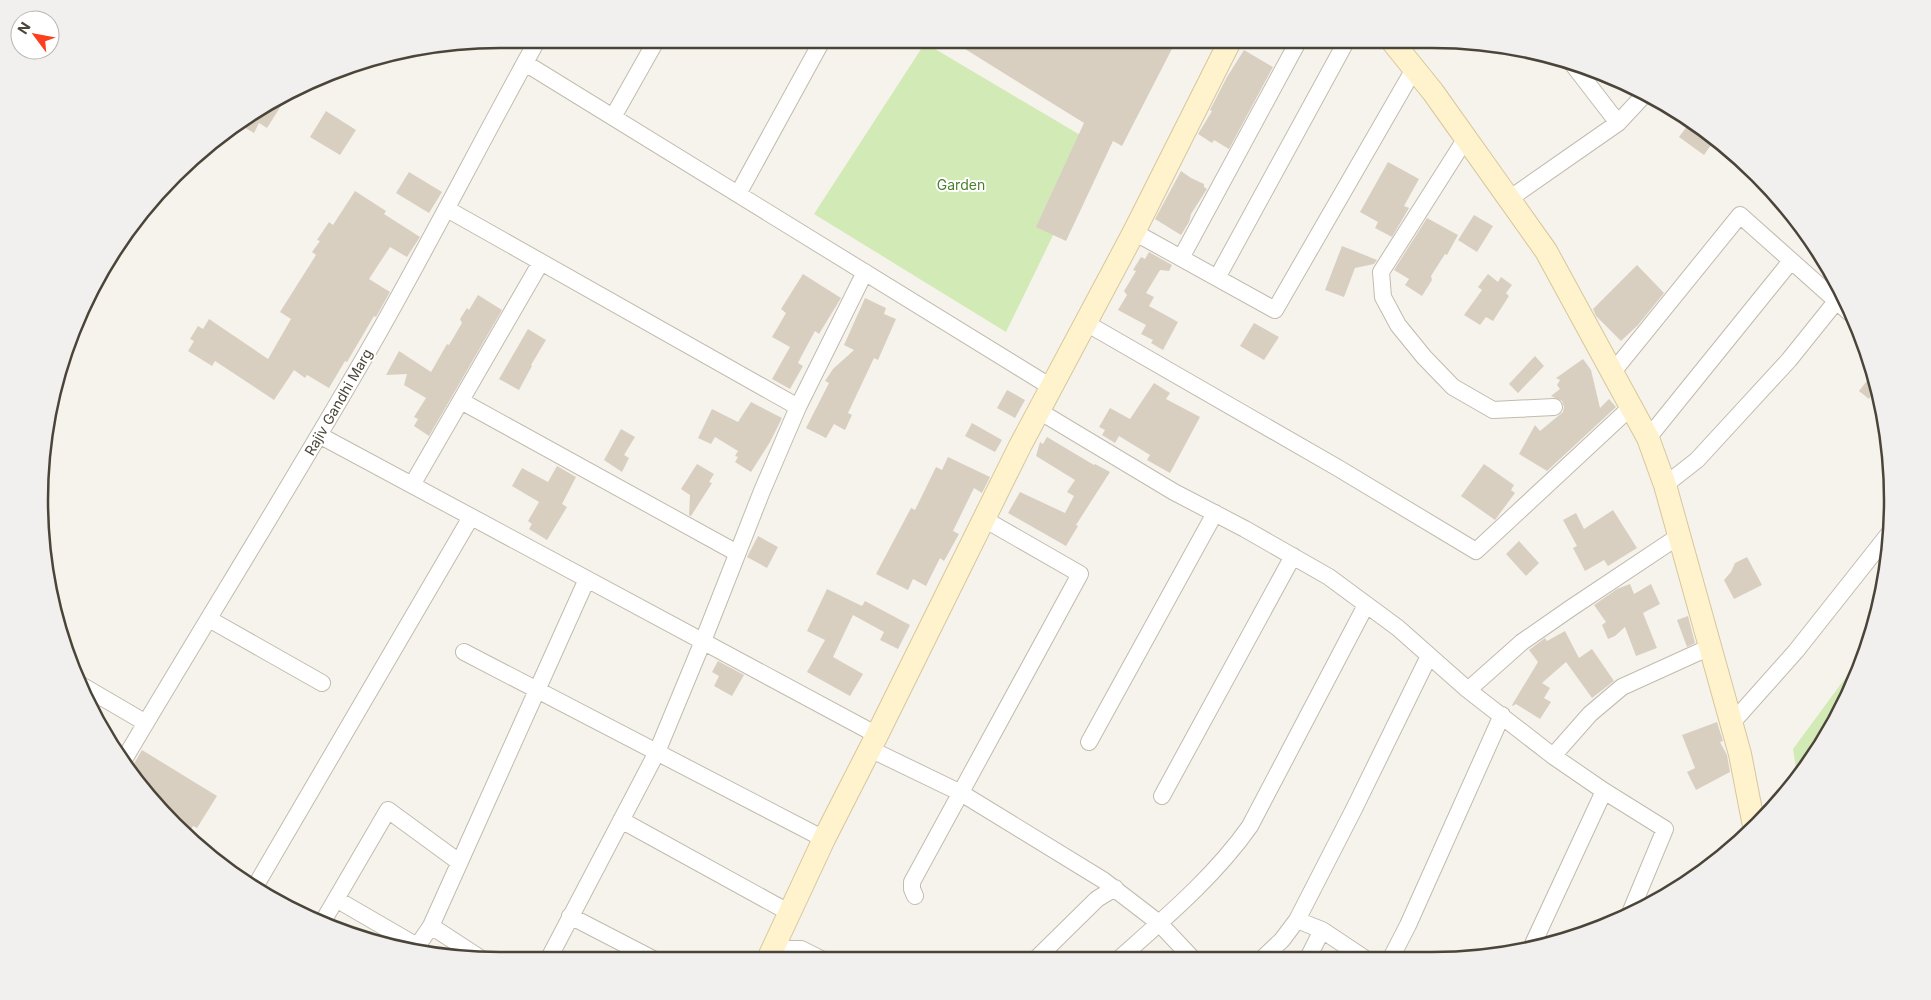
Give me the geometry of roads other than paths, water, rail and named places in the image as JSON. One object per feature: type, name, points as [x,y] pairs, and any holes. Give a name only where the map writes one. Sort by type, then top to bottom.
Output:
[{"type":"street","name":"Rajiv Gandhi Marg","points":[[127,755],[319,436],[448,209],[487,131],[533,48]]},
{"type":"street","points":[[613,117],[652,48]]},
{"type":"street","points":[[738,194],[818,48]]},
{"type":"street","points":[[771,952],[824,838],[874,742],[984,519],[1134,232],[1227,48]]},
{"type":"street","points":[[1181,258],[1295,48]]},
{"type":"street","points":[[1217,278],[1343,48]]},
{"type":"street","points":[[1397,48],[1466,138],[1546,251],[1648,438],[1665,485],[1732,724],[1753,818]]},
{"type":"street","points":[[525,63],[1052,387]]},
{"type":"street","points":[[1134,232],[1275,310],[1414,69]]},
{"type":"street","points":[[1579,73],[1618,123]]},
{"type":"street","points":[[1509,200],[1618,123],[1640,99]]},
{"type":"street","points":[[1466,138],[1381,272],[1383,296],[1398,325],[1424,357],[1453,387],[1493,410],[1554,408]]},
{"type":"street","points":[[448,209],[798,407]]},
{"type":"street","points":[[1612,373],[1740,215],[1792,261],[1834,294]]},
{"type":"street","points":[[1648,438],[1792,261]]},
{"type":"street","points":[[412,486],[541,262]]},
{"type":"street","points":[[552,952],[657,752],[798,407],[865,272]]},
{"type":"street","points":[[1665,485],[1697,460],[1789,360],[1837,300]]},
{"type":"street","points":[[1086,323],[1338,468],[1476,551],[1631,406]]},
{"type":"street","points":[[461,401],[737,553]]},
{"type":"street","points":[[1039,411],[1174,492],[1216,513],[1329,576],[1398,628],[1468,690],[1553,756],[1665,829],[1633,905]]},
{"type":"street","points":[[319,436],[703,641],[961,793],[1115,888],[1160,923],[1187,952]]},
{"type":"street","points":[[1089,742],[1216,513]]},
{"type":"street","points":[[258,882],[471,517]]},
{"type":"street","points":[[915,896],[912,882],[1080,574],[984,519]]},
{"type":"street","points":[[1468,690],[1522,642],[1679,536]]},
{"type":"street","points":[[1732,724],[1796,650],[1882,543]]},
{"type":"street","points":[[1162,796],[1293,556]]},
{"type":"street","points":[[418,945],[431,926],[587,579]]},
{"type":"street","points":[[1127,952],[1160,923],[1236,846],[1250,826],[1366,605]]},
{"type":"street","points":[[209,619],[322,683]]},
{"type":"street","points":[[1553,756],[1590,714],[1622,687],[1710,648]]},
{"type":"street","points":[[464,652],[824,838]]},
{"type":"street","points":[[1269,952],[1282,940],[1297,920],[1429,656]]},
{"type":"street","points":[[90,691],[146,723]]},
{"type":"street","points":[[1394,952],[1502,715]]},
{"type":"street","points":[[1535,940],[1604,791]]},
{"type":"street","points":[[325,917],[388,810],[459,862]]},
{"type":"street","points":[[621,820],[790,914]]},
{"type":"street","points":[[1043,952],[1097,899],[1115,888]]},
{"type":"street","points":[[336,899],[404,942]]},
{"type":"street","points":[[570,916],[640,952]]},
{"type":"street","points":[[1297,920],[1322,930],[1355,952]]},
{"type":"street","points":[[431,926],[471,952]]},
{"type":"street","points":[[1311,952],[1322,930]]},
{"type":"street","points":[[782,952],[801,949],[807,952]]},
{"type":"park label","name":"Garden","points":[[961,184]]}]
